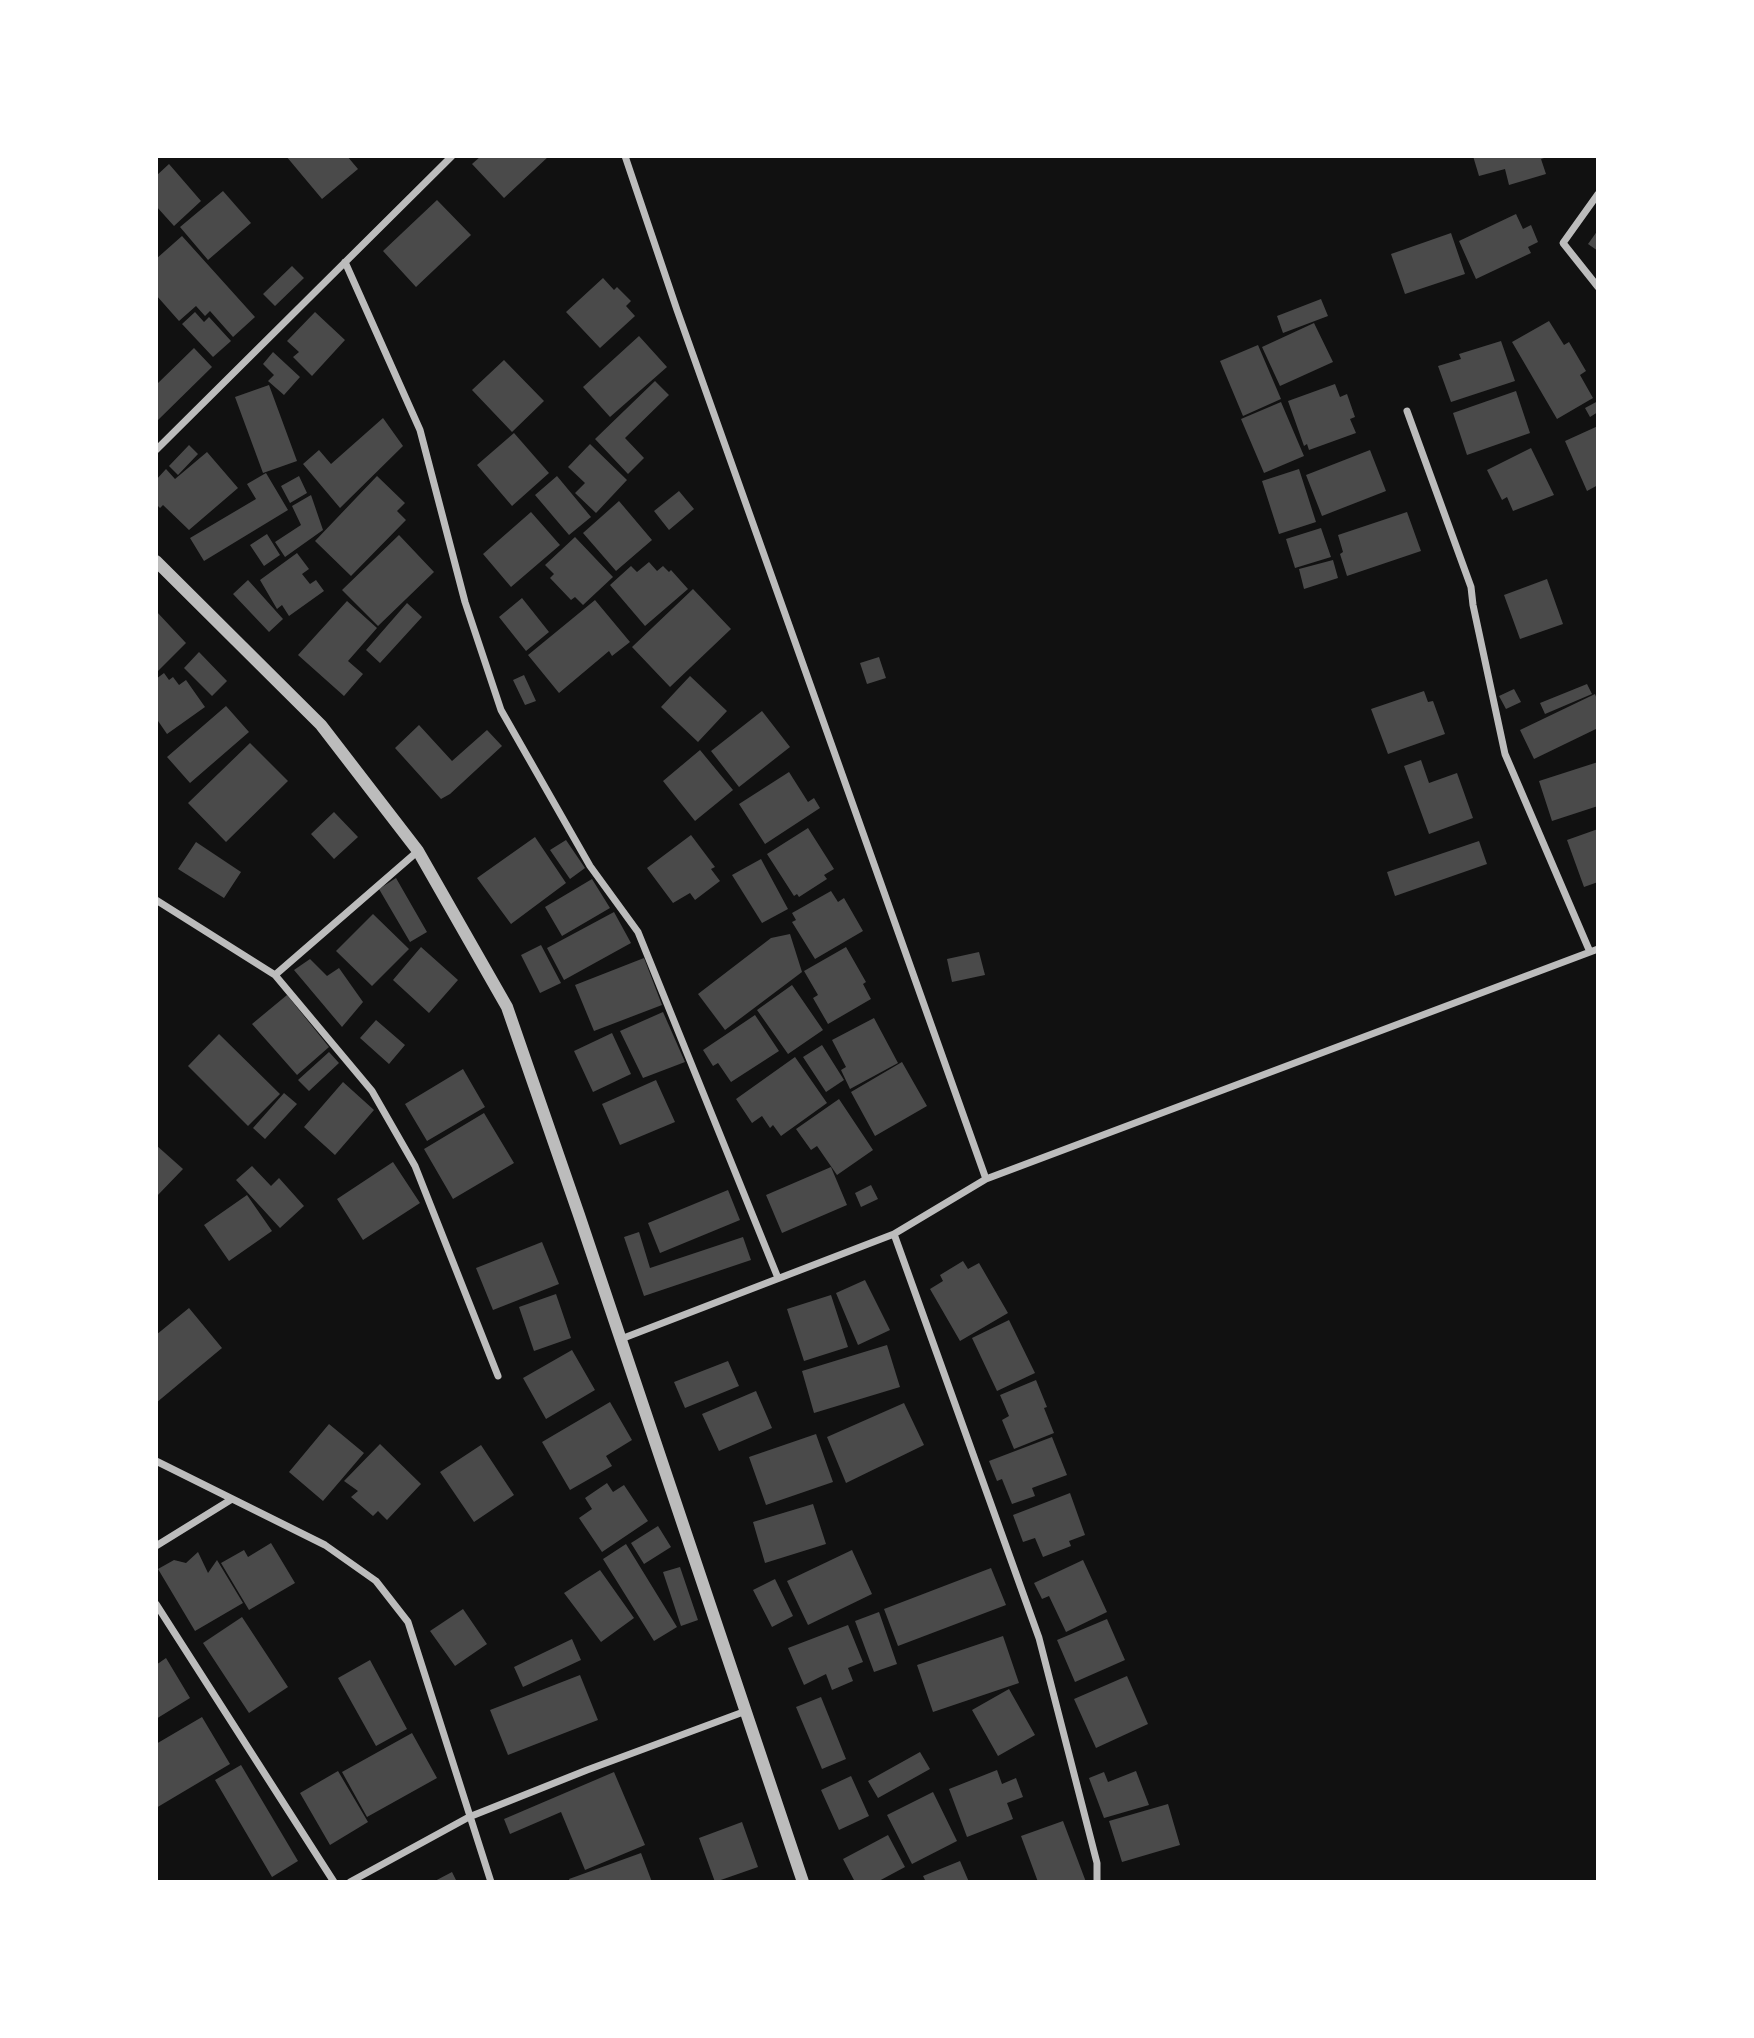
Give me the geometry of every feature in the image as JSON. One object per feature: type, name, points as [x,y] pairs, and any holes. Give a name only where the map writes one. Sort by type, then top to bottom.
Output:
[{"type":"street","points":[[156,450],[452,156]]},
{"type":"street","points":[[625,156],[677,310],[986,1179]]},
{"type":"street","points":[[1598,194],[1563,243],[1598,287]]},
{"type":"street","points":[[345,262],[420,430],[465,602],[501,710],[590,866],[638,932],[778,1278]]},
{"type":"street","points":[[1406,411],[1472,587],[1473,606],[1505,754],[1590,952]]},
{"type":"street","points":[[156,561],[321,725],[418,851],[507,1007],[803,1882]]},
{"type":"street","points":[[275,975],[418,851]]},
{"type":"street","points":[[156,900],[275,975],[372,1091],[415,1166],[498,1376]]},
{"type":"street","points":[[621,1339],[894,1234],[986,1179],[1598,949]]},
{"type":"street","points":[[894,1234],[1039,1638],[1097,1863],[1097,1882]]},
{"type":"street","points":[[156,1461],[325,1545],[376,1581],[408,1622],[491,1882]]},
{"type":"street","points":[[156,1546],[232,1499]]},
{"type":"street","points":[[156,1604],[334,1882]]},
{"type":"street","points":[[350,1882],[469,1817],[746,1711]]},
{"type":"building","points":[[286,156],[347,156],[358,169],[322,199]]},
{"type":"building","points":[[481,156],[549,156],[504,198],[472,164]]},
{"type":"building","points":[[1473,156],[1550,156],[1541,159],[1546,174],[1509,185],[1505,169],[1479,176]]},
{"type":"building","points":[[169,164],[201,201],[174,226],[156,206],[156,176]]},
{"type":"building","points":[[223,191],[251,223],[208,260],[180,227]]},
{"type":"building","points":[[437,200],[471,235],[416,287],[383,251]]},
{"type":"building","points":[[1516,214],[1523,229],[1531,225],[1538,242],[1528,247],[1531,253],[1476,279],[1459,241]]},
{"type":"building","points":[[1598,230],[1598,251],[1588,244]]},
{"type":"building","points":[[1451,233],[1465,274],[1405,294],[1391,254]]},
{"type":"building","points":[[182,236],[255,317],[233,337],[210,311],[205,316],[196,306],[179,321],[156,295],[156,259]]},
{"type":"building","points":[[292,266],[304,278],[275,306],[263,294]]},
{"type":"building","points":[[603,278],[614,290],[617,287],[631,301],[626,306],[635,316],[600,348],[566,312]]},
{"type":"building","points":[[1321,299],[1328,316],[1283,333],[1277,316]]},
{"type":"building","points":[[195,312],[204,322],[209,317],[231,341],[213,357],[182,324]]},
{"type":"building","points":[[315,312],[345,340],[312,376],[293,357],[299,352],[287,341]]},
{"type":"building","points":[[1549,321],[1564,345],[1569,342],[1586,371],[1580,375],[1593,398],[1557,419],[1512,342]]},
{"type":"building","points":[[1314,323],[1333,362],[1280,386],[1262,347]]},
{"type":"building","points":[[639,336],[667,367],[610,417],[583,387]]},
{"type":"building","points":[[1501,341],[1515,381],[1451,402],[1438,366],[1461,359],[1459,354]]},
{"type":"building","points":[[1258,345],[1281,399],[1243,416],[1220,361]]},
{"type":"building","points":[[194,348],[212,367],[156,422],[156,385]]},
{"type":"building","points":[[273,352],[300,377],[284,395],[268,381],[274,375],[263,364]]},
{"type":"building","points":[[504,360],[544,401],[512,432],[472,390]]},
{"type":"building","points":[[655,381],[669,395],[625,438],[644,458],[628,474],[595,439]]},
{"type":"building","points":[[1335,384],[1340,397],[1347,394],[1355,417],[1350,419],[1356,433],[1309,450],[1307,444],[1304,446],[1288,401]]},
{"type":"building","points":[[269,385],[297,461],[263,473],[235,397]]},
{"type":"building","points":[[1516,391],[1530,433],[1467,455],[1453,413]]},
{"type":"building","points":[[1598,401],[1598,412],[1590,417],[1585,408]]},
{"type":"building","points":[[1281,402],[1304,456],[1264,473],[1241,419]]},
{"type":"building","points":[[383,418],[403,446],[340,508],[303,464],[319,450],[331,464]]},
{"type":"building","points":[[1598,426],[1598,485],[1587,491],[1565,441]]},
{"type":"building","points":[[514,433],[549,473],[512,506],[477,465]]},
{"type":"building","points":[[590,444],[627,480],[596,513],[575,493],[585,483],[568,467]]},
{"type":"building","points":[[189,445],[198,454],[178,475],[169,466]]},
{"type":"building","points":[[1531,448],[1554,495],[1513,511],[1507,497],[1502,500],[1487,470]]},
{"type":"building","points":[[1370,450],[1386,491],[1322,516],[1306,475]]},
{"type":"building","points":[[207,452],[238,488],[189,530],[163,505],[160,508],[156,504],[156,480],[166,469],[175,479]]},
{"type":"building","points":[[1299,469],[1316,522],[1279,534],[1262,481]]},
{"type":"building","points":[[266,473],[288,510],[204,561],[190,538],[256,499],[247,484]]},
{"type":"building","points":[[299,476],[307,493],[290,503],[281,486]]},
{"type":"building","points":[[377,476],[405,503],[397,511],[406,520],[351,576],[315,541]]},
{"type":"building","points":[[557,476],[591,517],[569,535],[535,495]]},
{"type":"building","points":[[679,491],[694,509],[669,530],[654,511]]},
{"type":"building","points":[[311,495],[323,530],[285,557],[275,542],[301,525],[292,506]]},
{"type":"building","points":[[619,501],[652,540],[616,571],[583,533]]},
{"type":"building","points":[[531,512],[560,545],[511,587],[483,554]]},
{"type":"building","points":[[1407,512],[1421,551],[1347,576],[1340,554],[1343,552],[1338,535]]},
{"type":"building","points":[[1321,528],[1331,557],[1295,568],[1286,539]]},
{"type":"building","points":[[267,534],[280,555],[264,566],[250,545]]},
{"type":"building","points":[[399,535],[434,572],[378,626],[342,590]]},
{"type":"building","points":[[575,537],[613,577],[583,605],[575,597],[571,600],[550,578],[554,574],[545,565]]},
{"type":"building","points":[[297,553],[309,569],[302,574],[310,584],[316,580],[324,591],[289,616],[282,605],[277,609],[260,580]]},
{"type":"building","points":[[1333,560],[1338,578],[1304,589],[1299,569]]},
{"type":"building","points":[[649,562],[657,571],[663,566],[669,572],[671,570],[688,589],[645,626],[610,585],[631,566],[637,572]]},
{"type":"building","points":[[1547,579],[1563,624],[1520,639],[1504,595]]},
{"type":"building","points":[[248,580],[283,619],[269,632],[233,594]]},
{"type":"building","points":[[693,589],[731,629],[670,687],[632,647]]},
{"type":"building","points":[[522,598],[549,632],[526,651],[499,617]]},
{"type":"building","points":[[595,600],[630,642],[612,656],[609,651],[559,693],[528,655]]},
{"type":"building","points":[[347,601],[377,628],[348,661],[363,674],[344,696],[298,655]]},
{"type":"building","points":[[407,603],[422,617],[380,663],[366,650]]},
{"type":"building","points":[[156,611],[186,643],[156,673]]},
{"type":"building","points":[[199,652],[227,681],[212,696],[184,668]]},
{"type":"building","points":[[879,657],[886,678],[867,684],[860,663]]},
{"type":"building","points":[[164,673],[169,680],[173,677],[179,685],[186,680],[205,707],[167,734],[156,718],[156,679]]},
{"type":"building","points":[[524,675],[536,701],[525,705],[513,680]]},
{"type":"building","points":[[690,676],[727,711],[698,742],[661,707]]},
{"type":"building","points":[[1587,684],[1592,694],[1545,714],[1540,703]]},
{"type":"building","points":[[1514,689],[1521,702],[1506,709],[1499,696]]},
{"type":"building","points":[[1424,691],[1428,702],[1433,701],[1445,734],[1388,754],[1371,709]]},
{"type":"building","points":[[1595,694],[1598,702],[1598,728],[1534,759],[1520,730]]},
{"type":"building","points":[[226,706],[249,732],[190,783],[167,757]]},
{"type":"building","points":[[762,711],[790,747],[739,787],[711,751]]},
{"type":"building","points":[[419,725],[452,761],[487,730],[502,746],[450,794],[441,799],[395,748]]},
{"type":"building","points":[[250,743],[288,781],[226,842],[188,803]]},
{"type":"building","points":[[700,750],[733,790],[695,821],[663,781]]},
{"type":"building","points":[[1421,760],[1429,783],[1457,773],[1473,818],[1429,834],[1404,766]]},
{"type":"building","points":[[1598,762],[1598,806],[1552,821],[1539,781]]},
{"type":"building","points":[[789,772],[808,802],[814,798],[820,808],[765,844],[739,804]]},
{"type":"building","points":[[334,812],[358,837],[334,859],[311,834]]},
{"type":"building","points":[[808,828],[834,869],[824,875],[827,879],[799,897],[797,894],[794,896],[767,854]]},
{"type":"building","points":[[1598,829],[1598,882],[1584,887],[1567,840]]},
{"type":"building","points":[[691,835],[715,867],[711,869],[720,881],[695,900],[690,893],[673,903],[647,868]]},
{"type":"building","points":[[535,837],[566,883],[511,924],[477,878]]},
{"type":"building","points":[[566,840],[585,868],[570,879],[550,850]]},
{"type":"building","points":[[1479,841],[1487,864],[1395,896],[1387,872]]},
{"type":"building","points":[[196,842],[241,872],[224,898],[178,869]]},
{"type":"building","points":[[761,859],[788,909],[762,923],[732,875]]},
{"type":"building","points":[[396,878],[427,932],[410,942],[379,889]]},
{"type":"building","points":[[592,879],[610,908],[562,936],[545,907]]},
{"type":"building","points":[[831,891],[838,902],[844,898],[863,931],[815,959],[792,922],[796,920],[792,913]]},
{"type":"building","points":[[614,912],[631,943],[564,980],[547,948]]},
{"type":"building","points":[[373,914],[409,949],[372,986],[336,951]]},
{"type":"building","points":[[790,934],[802,972],[725,1030],[698,994],[771,938]]},
{"type":"building","points":[[541,945],[561,983],[540,993],[521,955]]},
{"type":"building","points":[[421,947],[458,980],[429,1013],[393,980]]},
{"type":"building","points":[[846,947],[866,982],[863,984],[871,999],[828,1024],[813,998],[818,995],[804,971]]},
{"type":"building","points":[[979,952],[985,975],[952,982],[947,959]]},
{"type":"building","points":[[644,958],[662,1005],[594,1031],[575,985]]},
{"type":"building","points":[[310,959],[327,976],[339,968],[363,1002],[342,1027],[294,970]]},
{"type":"building","points":[[792,985],[823,1030],[788,1054],[757,1010]]},
{"type":"building","points":[[287,995],[329,1047],[297,1075],[252,1024]]},
{"type":"building","points":[[663,1012],[685,1062],[643,1078],[620,1031]]},
{"type":"building","points":[[755,1015],[779,1051],[731,1082],[718,1063],[713,1066],[703,1050]]},
{"type":"building","points":[[874,1018],[898,1063],[850,1089],[841,1070],[846,1067],[832,1040]]},
{"type":"building","points":[[376,1020],[405,1045],[389,1064],[360,1038]]},
{"type":"building","points":[[612,1033],[631,1074],[593,1092],[574,1051]]},
{"type":"building","points":[[219,1034],[280,1094],[248,1126],[188,1066]]},
{"type":"building","points":[[822,1045],[844,1080],[826,1092],[803,1057]]},
{"type":"building","points":[[329,1052],[339,1063],[309,1091],[298,1080]]},
{"type":"building","points":[[795,1057],[827,1103],[781,1136],[773,1125],[770,1128],[762,1116],[752,1123],[736,1099]]},
{"type":"building","points":[[902,1062],[927,1106],[875,1136],[851,1092]]},
{"type":"building","points":[[463,1069],[485,1107],[427,1141],[405,1104]]},
{"type":"building","points":[[656,1080],[675,1122],[620,1145],[602,1104]]},
{"type":"building","points":[[343,1082],[374,1110],[335,1155],[304,1127]]},
{"type":"building","points":[[284,1093],[297,1104],[265,1139],[253,1128]]},
{"type":"building","points":[[839,1099],[873,1150],[837,1175],[817,1146],[811,1150],[796,1129]]},
{"type":"building","points":[[484,1113],[514,1163],[453,1199],[424,1149]]},
{"type":"building","points":[[156,1145],[183,1169],[156,1197]]},
{"type":"building","points":[[393,1162],[420,1203],[363,1240],[337,1199]]},
{"type":"building","points":[[252,1166],[271,1186],[279,1178],[304,1206],[280,1228],[236,1180]]},
{"type":"building","points":[[831,1167],[847,1205],[782,1233],[766,1195]]},
{"type":"building","points":[[871,1185],[878,1199],[861,1207],[855,1193]]},
{"type":"building","points":[[728,1190],[740,1220],[660,1253],[648,1223]]},
{"type":"building","points":[[247,1195],[272,1231],[229,1261],[204,1225]]},
{"type":"building","points":[[639,1232],[650,1268],[743,1237],[751,1260],[644,1296],[624,1237]]},
{"type":"building","points":[[542,1242],[559,1284],[493,1310],[476,1268]]},
{"type":"building","points":[[963,1261],[968,1269],[979,1263],[1008,1313],[960,1341],[930,1289],[943,1281],[940,1275]]},
{"type":"building","points":[[865,1280],[890,1330],[858,1345],[836,1293]]},
{"type":"building","points":[[556,1294],[571,1338],[534,1351],[519,1307]]},
{"type":"building","points":[[831,1295],[848,1347],[804,1361],[787,1309]]},
{"type":"building","points":[[189,1308],[222,1348],[156,1403],[156,1335]]},
{"type":"building","points":[[1009,1320],[1035,1373],[997,1391],[972,1338]]},
{"type":"building","points":[[887,1345],[900,1387],[814,1413],[802,1371]]},
{"type":"building","points":[[572,1350],[595,1390],[546,1419],[523,1378]]},
{"type":"building","points":[[728,1361],[739,1386],[685,1408],[674,1382]]},
{"type":"building","points":[[1036,1380],[1054,1433],[1014,1449],[1002,1420],[1009,1416],[1000,1395]]},
{"type":"building","points":[[756,1391],[772,1428],[719,1451],[702,1414]]},
{"type":"building","points":[[610,1402],[632,1440],[606,1456],[612,1466],[570,1490],[542,1442]]},
{"type":"building","points":[[904,1403],[924,1445],[846,1483],[827,1437]]},
{"type":"building","points":[[329,1424],[364,1453],[323,1501],[289,1472]]},
{"type":"building","points":[[816,1434],[833,1482],[766,1505],[749,1457]]},
{"type":"building","points":[[1052,1437],[1067,1475],[1032,1488],[1035,1496],[1012,1504],[1002,1479],[997,1481],[989,1461]]},
{"type":"building","points":[[380,1444],[421,1484],[387,1520],[378,1511],[373,1516],[351,1497],[358,1491],[344,1481]]},
{"type":"building","points":[[481,1445],[514,1495],[474,1522],[440,1472]]},
{"type":"building","points":[[607,1483],[613,1492],[624,1485],[648,1521],[602,1552],[579,1518],[592,1509],[585,1498]]},
{"type":"building","points":[[1070,1493],[1085,1535],[1069,1541],[1071,1546],[1043,1557],[1035,1538],[1023,1542],[1013,1515]]},
{"type":"building","points":[[813,1504],[826,1544],[765,1563],[753,1522]]},
{"type":"building","points":[[658,1526],[671,1547],[644,1564],[631,1543]]},
{"type":"building","points":[[271,1543],[295,1583],[249,1610],[221,1563],[244,1550],[248,1557]]},
{"type":"building","points":[[626,1544],[677,1627],[654,1641],[603,1559]]},
{"type":"building","points":[[852,1550],[872,1594],[808,1625],[787,1581]]},
{"type":"building","points":[[198,1552],[208,1573],[217,1560],[243,1603],[195,1631],[158,1569],[174,1560],[186,1563]]},
{"type":"building","points":[[1083,1560],[1107,1612],[1066,1632],[1049,1596],[1042,1599],[1034,1583]]},
{"type":"building","points":[[680,1567],[698,1620],[681,1626],[663,1572]]},
{"type":"building","points":[[991,1568],[1006,1605],[898,1646],[884,1609]]},
{"type":"building","points":[[600,1570],[634,1618],[601,1642],[564,1593]]},
{"type":"building","points":[[775,1579],[793,1616],[772,1627],[753,1590]]},
{"type":"building","points":[[463,1609],[487,1644],[455,1666],[430,1631]]},
{"type":"building","points":[[879,1612],[897,1664],[874,1672],[855,1621]]},
{"type":"building","points":[[242,1617],[288,1687],[249,1713],[203,1643]]},
{"type":"building","points":[[1107,1619],[1125,1660],[1075,1682],[1057,1640]]},
{"type":"building","points":[[848,1625],[863,1662],[848,1668],[853,1681],[832,1690],[826,1674],[804,1685],[788,1648]]},
{"type":"building","points":[[1003,1636],[1019,1683],[933,1712],[917,1665]]},
{"type":"building","points":[[572,1639],[581,1660],[523,1687],[514,1667]]},
{"type":"building","points":[[166,1658],[190,1698],[156,1719],[156,1665]]},
{"type":"building","points":[[370,1660],[407,1729],[376,1746],[338,1678]]},
{"type":"building","points":[[580,1675],[598,1720],[508,1755],[490,1710]]},
{"type":"building","points":[[1127,1676],[1148,1724],[1096,1748],[1074,1699]]},
{"type":"building","points":[[1009,1689],[1035,1735],[998,1756],[972,1710]]},
{"type":"building","points":[[821,1697],[846,1759],[822,1769],[796,1707]]},
{"type":"building","points":[[202,1717],[230,1764],[156,1808],[156,1744]]},
{"type":"building","points":[[412,1733],[437,1778],[367,1817],[342,1772]]},
{"type":"building","points":[[920,1752],[930,1769],[878,1798],[868,1781]]},
{"type":"building","points":[[241,1765],[298,1861],[272,1877],[215,1780]]},
{"type":"building","points":[[997,1770],[1002,1784],[1016,1778],[1023,1797],[1007,1803],[1013,1819],[967,1837],[949,1789]]},
{"type":"building","points":[[338,1771],[368,1822],[330,1845],[300,1793]]},
{"type":"building","points":[[1136,1771],[1149,1805],[1104,1818],[1089,1778],[1104,1772],[1108,1782]]},
{"type":"building","points":[[614,1772],[645,1845],[585,1870],[561,1812],[510,1834],[504,1819]]},
{"type":"building","points":[[851,1776],[869,1816],[839,1830],[821,1790]]},
{"type":"building","points":[[933,1792],[957,1841],[912,1864],[887,1815]]},
{"type":"building","points":[[1168,1804],[1180,1845],[1122,1862],[1109,1821]]},
{"type":"building","points":[[1063,1821],[1086,1882],[1038,1882],[1021,1836]]},
{"type":"building","points":[[742,1822],[758,1867],[715,1882],[699,1838]]},
{"type":"building","points":[[888,1835],[905,1867],[877,1882],[855,1882],[843,1859]]},
{"type":"building","points":[[641,1853],[652,1882],[570,1882],[569,1879]]},
{"type":"building","points":[[960,1861],[969,1882],[926,1882],[923,1876]]},
{"type":"building","points":[[452,1872],[457,1882],[433,1882]]}]
